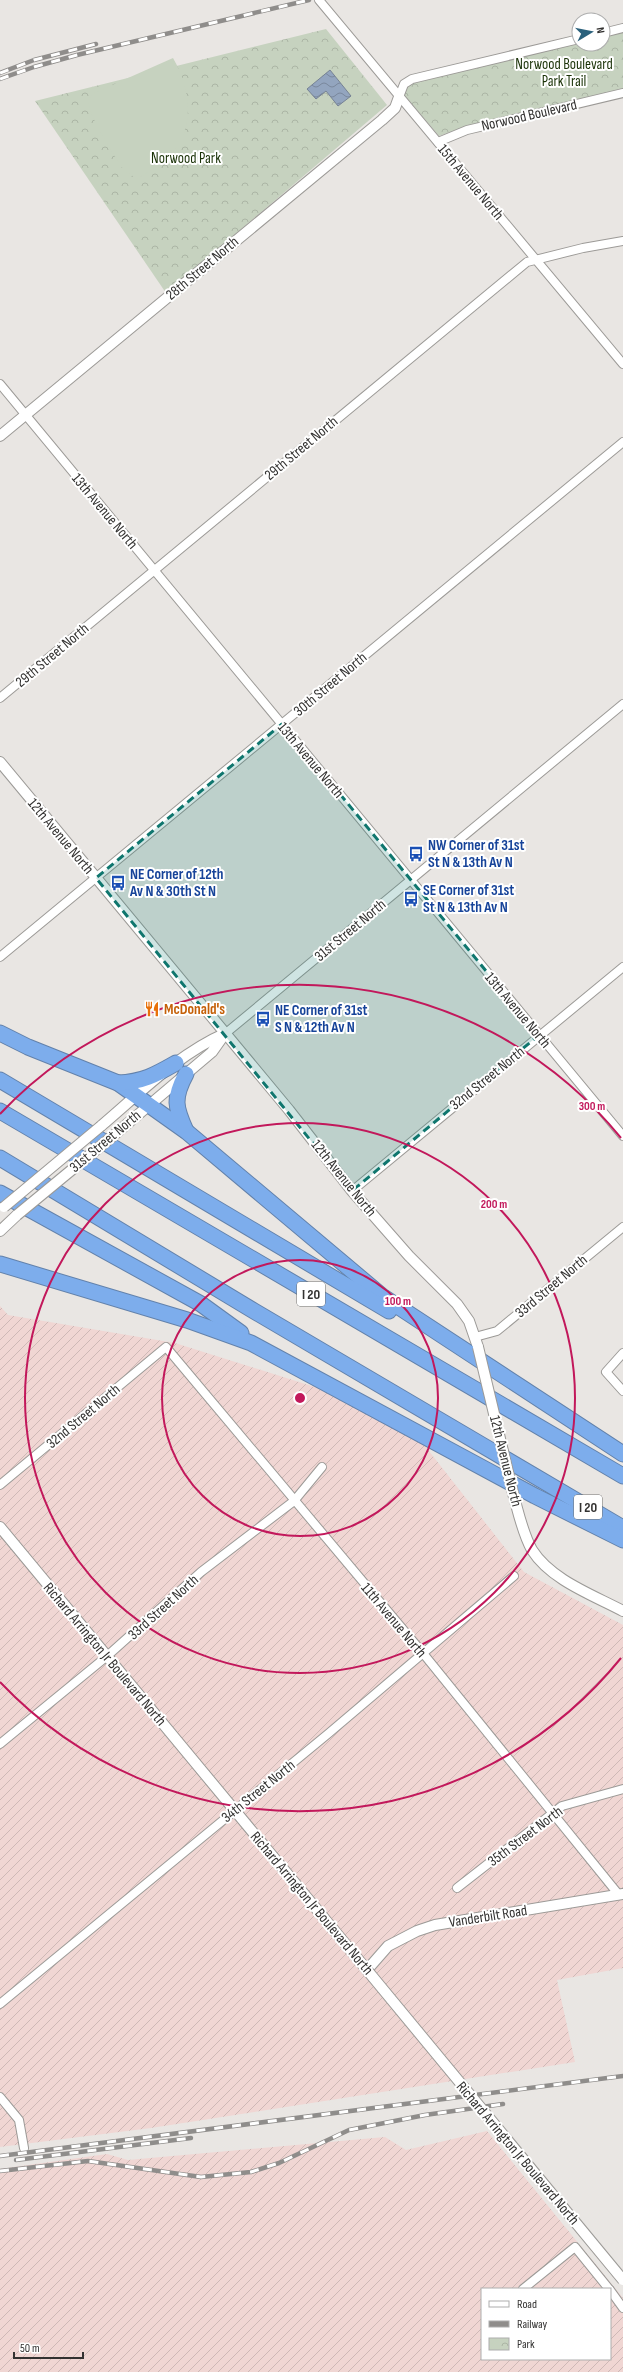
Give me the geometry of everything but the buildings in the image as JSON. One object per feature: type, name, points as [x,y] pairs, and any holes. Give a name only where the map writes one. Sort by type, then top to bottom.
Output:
[{"type":"highway","points":[[5,1035],[28,1047],[118,1083],[187,1132],[382,1296],[623,1454]]},
{"type":"highway","points":[[118,1083],[138,1082],[181,1069],[176,1100],[178,1113],[187,1132]]},
{"type":"highway","points":[[0,1080],[572,1420]]},
{"type":"highway","name":"I 20","points":[[0,1111],[623,1476]]},
{"type":"highway","name":"I 20","points":[[0,1158],[254,1311],[623,1528]]},
{"type":"highway","points":[[1,1204],[201,1304],[275,1356]]},
{"type":"highway","points":[[0,1264],[187,1320],[238,1338],[275,1356],[534,1496],[623,1540]]},
{"type":"street","name":"15th Avenue North","points":[[318,0],[623,364]]},
{"type":"street","points":[[611,31],[623,28]]},
{"type":"street","points":[[399,97],[404,84],[412,79],[571,41]]},
{"type":"street","name":"Norwood Boulevard","points":[[438,142],[467,130],[623,93]]},
{"type":"street","name":"28th Street North","points":[[0,436],[382,120],[395,108],[399,97]]},
{"type":"street","name":"29th Street North","points":[[0,698],[525,263],[583,248],[623,241]]},
{"type":"street","name":"13th Avenue North","points":[[0,384],[623,1136]]},
{"type":"street","name":"30th Street North","points":[[0,957],[623,442]]},
{"type":"street","name":"31st Street North","points":[[0,1231],[17,1215],[114,1135],[143,1100],[181,1069],[212,1052],[226,1033],[623,704]]},
{"type":"street","name":"12th Avenue North","points":[[0,762],[226,1033],[352,1190],[409,1256],[457,1304],[469,1321],[476,1337],[514,1498],[528,1541],[542,1562],[564,1579],[623,1612]]},
{"type":"street","name":"32nd Street North","points":[[352,1190],[623,966]]},
{"type":"street","name":"31st Street North","points":[[1,1204],[101,1126],[143,1100],[181,1069],[204,1043],[226,1033]]},
{"type":"street","name":"33rd Street North","points":[[476,1337],[497,1331],[623,1227]]},
{"type":"street","name":"32nd Street North","points":[[0,1485],[166,1347]]},
{"type":"street","name":"11th Avenue North","points":[[166,1347],[422,1652],[552,1813],[621,1895]]},
{"type":"street","points":[[623,1353],[606,1372],[623,1391]]},
{"type":"street","name":"33rd Street North","points":[[0,1744],[106,1657],[201,1572],[294,1500],[322,1467]]},
{"type":"street","name":"Richard Arrington Jr Boulevard North","points":[[0,1527],[623,2280]]},
{"type":"street","name":"34th Street North","points":[[0,2004],[234,1810],[330,1733],[422,1652],[514,1576]]},
{"type":"street","name":"35th Street North","points":[[457,1888],[562,1806],[623,1789]]},
{"type":"street","name":"Vanderbilt Road","points":[[367,1970],[388,1946],[417,1931],[435,1925],[621,1895]]},
{"type":"street","points":[[0,2097],[19,2120],[24,2148]]},
{"type":"street","points":[[524,2288],[575,2247],[609,2288]]},
{"type":"street","points":[[611,2290],[623,2308]]},
{"type":"highlighted area","points":[[282,724],[539,1035],[352,1191],[96,878]]},
{"type":"shaded area","points":[[0,1306],[8,1315],[175,1343],[337,1394],[425,1446],[524,1572],[623,1625],[623,1968],[557,1980],[575,2062],[151,2128],[0,2147]]},
{"type":"shaded area","points":[[487,2131],[623,2298],[623,2372],[0,2372],[0,2169],[107,2154],[128,2160],[385,2137],[406,2150]]},
{"type":"green space","name":"Norwood Boulevard Park Trail","points":[[623,28],[623,89],[462,128],[439,136],[405,96],[404,84],[571,41],[571,52],[611,52],[611,31]]},
{"type":"green space","name":"Norwood Park","points":[[326,29],[387,105],[166,293],[35,101]]},
{"type":"green space","points":[[173,58],[184,84],[187,98],[188,112],[186,126],[182,139],[174,151],[163,162],[137,179],[124,170],[110,148],[91,111],[89,99],[92,94]]},
{"type":"water","points":[[330,70],[351,96],[338,106],[326,91],[316,99],[307,89]]},
{"type":"railway","points":[[0,79],[34,67],[77,55],[309,0]]},
{"type":"railway","points":[[0,73],[34,60],[96,44]]},
{"type":"railway","points":[[0,2156],[623,2076]]},
{"type":"railway","points":[[0,2171],[88,2161],[201,2177],[251,2172],[279,2163],[349,2130],[425,2115],[503,2104]]},
{"type":"railway","points":[[16,2160],[191,2138]]},
{"type":"place","name":"NW Corner of 31st St N & 13th Av N","points":[[416,854]]},
{"type":"place","name":"NE Corner of 12th Av N & 30th St N","points":[[118,883]]},
{"type":"place","name":"SE Corner of 31st St N & 13th Av N","points":[[411,899]]},
{"type":"place","name":"McDonald's","points":[[152,1009]]},
{"type":"place","name":"NE Corner of 31st S N & 12th Av N","points":[[263,1019]]}]
